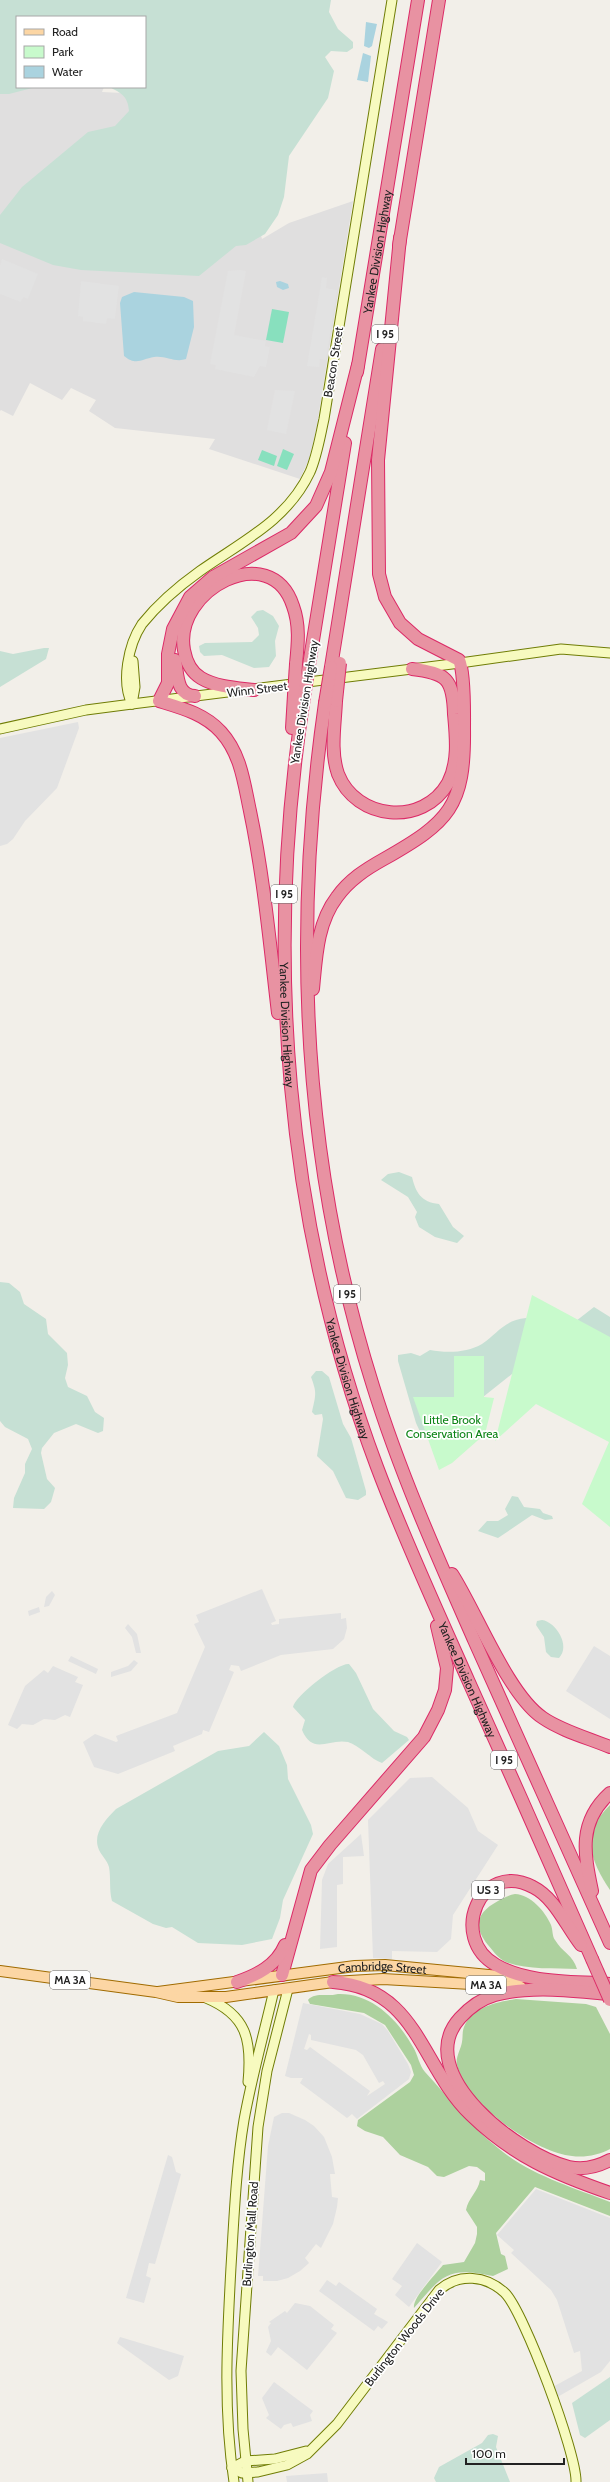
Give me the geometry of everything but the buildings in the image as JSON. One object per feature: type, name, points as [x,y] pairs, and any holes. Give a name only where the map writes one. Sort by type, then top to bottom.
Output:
[{"type":"highway","name":"Yankee Division Highway","points":[[418,0],[309,665],[299,696],[286,852],[284,927],[284,992],[291,1091],[304,1191],[319,1268],[336,1337],[377,1467],[416,1562],[610,2000]]},
{"type":"highway","name":"Yankee Division Highway","points":[[439,0],[345,578],[331,702],[312,798],[307,870],[305,953],[308,1034],[324,1177],[347,1291],[386,1426],[431,1542],[610,1943]]},
{"type":"highway","points":[[308,1034],[317,948],[324,921],[333,902],[344,888],[360,874],[434,828],[449,811],[458,794],[464,761],[460,663],[453,655],[418,639],[400,623],[385,597],[379,574],[378,460],[400,238]]},
{"type":"highway","points":[[291,1091],[278,1016],[263,881],[239,760],[232,746],[212,723],[193,712],[160,701],[168,683],[168,654],[173,629],[186,602],[201,586],[220,572],[291,533],[313,511],[331,472],[358,365]]},
{"type":"highway","points":[[254,690],[223,685],[203,679],[194,672],[185,655],[183,636],[189,617],[201,598],[218,583],[237,575],[250,574],[268,578],[283,589],[293,605],[298,636],[296,664],[299,696]]},
{"type":"highway","points":[[173,629],[173,651],[180,688],[185,694],[195,696]]},
{"type":"highway","points":[[331,702],[336,767],[345,786],[361,802],[380,811],[400,813],[420,808],[440,793],[451,775],[455,753],[454,709],[452,690],[446,678],[437,673],[412,669]]},
{"type":"highway","points":[[431,1542],[458,1584],[525,1702],[547,1720],[610,1747]]},
{"type":"highway","points":[[282,1975],[309,1877],[316,1862],[424,1737],[442,1700],[446,1678],[445,1657],[416,1562]]},
{"type":"highway","points":[[595,1910],[585,1858],[585,1839],[591,1817],[597,1807],[610,1793]]},
{"type":"highway","name":"US 3","points":[[547,1984],[504,1969],[490,1961],[481,1951],[474,1935],[472,1917],[479,1899],[493,1886],[515,1881],[537,1889],[552,1903],[592,1959]]},
{"type":"highway","points":[[237,1982],[256,1975],[279,1958],[301,1905]]},
{"type":"highway","points":[[333,1982],[367,1988],[392,2003],[414,2031],[440,2076],[461,2103],[507,2147],[542,2167],[610,2193]]},
{"type":"highway","points":[[547,1984],[494,1995],[467,2010],[458,2020],[449,2038],[447,2051],[450,2070],[476,2107],[502,2130],[533,2151],[564,2165],[575,2168],[593,2167],[610,2160]]},
{"type":"highway","name":"Cambridge Street","points":[[547,1984],[610,1984]]},
{"type":"highway","name":"Cambridge Street","points":[[547,1984],[610,1994]]},
{"type":"main road","name":"Beacon Street","points":[[132,704],[126,687],[128,667],[142,624],[173,593],[200,571],[254,536],[285,510],[299,492],[313,466],[324,420],[392,0]]},
{"type":"main road","name":"Winn Street","points":[[0,729],[86,710],[254,690],[561,649],[610,653]]},
{"type":"main road","name":"Cambridge Street","points":[[156,1992],[237,1982],[328,1968],[385,1965],[547,1984]]},
{"type":"main road","name":"Cambridge Street","points":[[0,1971],[156,1992],[178,1998],[206,1998],[288,1989],[333,1982],[402,1979],[547,1984]]},
{"type":"main road","points":[[282,1975],[288,1989]]},
{"type":"main road","points":[[274,1990],[282,1975]]},
{"type":"main road","name":"Burlington Mall Road","points":[[248,2478],[245,2461],[241,2371],[258,2127],[267,2071],[288,1989]]},
{"type":"main road","name":"Burlington Mall Road","points":[[245,2117],[274,1990]]},
{"type":"main road","name":"Burlington Mall Road","points":[[206,1998],[221,2004],[232,2012],[246,2034],[250,2058],[245,2117],[239,2157],[227,2323],[226,2400],[234,2482]]},
{"type":"main road","name":"Burlington Woods Drive","points":[[248,2478],[287,2465],[313,2448],[336,2424],[439,2290],[457,2280],[478,2279],[497,2286],[515,2306],[572,2452],[576,2482]]},
{"type":"main road","name":"Burlington Woods Drive","points":[[232,2468],[245,2461],[286,2457],[313,2448]]},
{"type":"main road","points":[[232,2468],[248,2478]]},
{"type":"shaded area","points":[[0,86],[16,86],[16,88],[104,88],[102,92],[224,98],[262,239],[289,223],[353,201],[316,431],[310,457],[300,479],[209,449],[215,439],[115,428],[89,411],[96,400],[71,388],[62,400],[30,383],[13,416],[1,410],[0,411]]},
{"type":"shaded area","points":[[2,259],[38,274],[28,299],[23,297],[21,302],[0,294],[0,266]]},
{"type":"shaded area","points":[[228,271],[246,271],[234,335],[266,341],[265,346],[270,347],[266,367],[260,366],[254,377],[215,369],[216,365],[210,364]]},
{"type":"shaded area","points":[[322,277],[327,278],[326,288],[337,290],[326,360],[320,359],[319,367],[307,366]]},
{"type":"shaded area","points":[[81,281],[119,286],[115,319],[107,318],[106,324],[83,321],[83,317],[78,316]]},
{"type":"shaded area","points":[[275,390],[295,391],[286,434],[267,430]]},
{"type":"shaded area","points":[[78,722],[79,728],[57,788],[25,821],[13,839],[7,844],[0,846],[0,738]]},
{"type":"shaded area","points":[[262,1589],[276,1621],[271,1623],[272,1625],[279,1624],[279,1619],[341,1613],[341,1619],[346,1618],[347,1628],[344,1639],[333,1649],[281,1655],[241,1671],[239,1666],[231,1665],[229,1670],[234,1672],[209,1732],[203,1730],[202,1734],[173,1746],[175,1751],[118,1774],[94,1767],[83,1742],[95,1734],[116,1742],[118,1741],[116,1736],[177,1713],[205,1647],[194,1624],[199,1622],[196,1615]]},
{"type":"shaded area","points":[[52,1591],[55,1595],[49,1606],[44,1607],[46,1597]]},
{"type":"shaded area","points":[[39,1607],[40,1612],[29,1616],[28,1611]]},
{"type":"shaded area","points":[[128,1624],[137,1634],[141,1653],[136,1653],[132,1637],[125,1628]]},
{"type":"shaded area","points":[[594,1646],[610,1656],[610,1719],[566,1691]]},
{"type":"shaded area","points":[[71,1656],[98,1669],[96,1674],[68,1661]]},
{"type":"shaded area","points":[[134,1660],[138,1663],[131,1671],[111,1677],[111,1672],[128,1666]]},
{"type":"shaded area","points":[[53,1666],[78,1677],[75,1682],[83,1685],[70,1717],[65,1715],[55,1720],[44,1719],[33,1725],[22,1724],[17,1729],[8,1725],[25,1686],[44,1670],[48,1673]]},
{"type":"shaded area","points":[[432,1777],[468,1808],[478,1831],[498,1845],[453,1915],[451,1939],[437,1952],[392,1951],[392,1959],[373,1958],[368,1820],[410,1778]]},
{"type":"shaded area","points":[[361,1834],[364,1856],[343,1857],[343,1884],[337,1885],[337,1947],[320,1949],[322,1880],[328,1864]]},
{"type":"shaded area","points":[[303,2003],[360,2014],[382,2024],[388,2031],[408,2064],[411,2072],[409,2079],[357,2119],[352,2114],[347,2118],[300,2083],[303,2078],[291,2078],[285,2076]],"holes":[[[309,2034],[311,2035],[311,2040],[356,2050],[363,2055],[379,2083],[383,2081],[385,2084],[367,2096],[370,2091],[310,2047],[307,2050],[304,2049]]]},
{"type":"shaded area","points":[[282,2113],[289,2113],[305,2120],[314,2126],[324,2137],[332,2157],[335,2174],[330,2174],[332,2197],[338,2198],[337,2207],[333,2224],[321,2248],[316,2244],[305,2258],[309,2263],[300,2271],[288,2278],[277,2281],[263,2281],[263,2276],[258,2276],[268,2146],[274,2117]]},
{"type":"shaded area","points":[[168,2155],[172,2157],[176,2172],[181,2174],[155,2264],[149,2263],[146,2276],[151,2278],[144,2303],[126,2298]]},
{"type":"shaded area","points":[[536,2189],[610,2218],[610,2361],[601,2372],[554,2399],[549,2389],[582,2371],[580,2351],[574,2353],[557,2300],[551,2290],[511,2253],[514,2250],[497,2235]]},
{"type":"shaded area","points":[[417,2243],[442,2262],[409,2307],[395,2295],[402,2286],[392,2279]]},
{"type":"shaded area","points":[[327,2280],[336,2286],[339,2282],[377,2309],[374,2314],[388,2322],[382,2329],[378,2326],[374,2331],[319,2291]]},
{"type":"shaded area","points":[[295,2303],[310,2306],[334,2325],[331,2329],[337,2333],[307,2370],[278,2347],[271,2356],[266,2352],[271,2341],[268,2327],[271,2323],[269,2322],[285,2311],[287,2313]]},
{"type":"shaded area","points":[[120,2337],[184,2356],[178,2376],[169,2380],[117,2343]]},
{"type":"shaded area","points":[[274,2382],[313,2411],[310,2415],[312,2421],[293,2427],[291,2423],[284,2425],[281,2429],[266,2418],[269,2415],[262,2398]]},
{"type":"shaded area","points":[[327,2473],[328,2482],[287,2482],[286,2476]]},
{"type":"green space","points":[[0,0],[331,0],[329,12],[338,29],[353,42],[353,48],[347,52],[331,51],[325,57],[334,71],[328,98],[289,156],[284,197],[278,215],[265,234],[246,245],[236,246],[199,276],[81,270],[53,265],[0,243],[0,215],[22,187],[88,132],[115,126],[129,111],[124,96],[111,88],[146,88],[146,16],[16,16],[16,88],[32,88],[9,94],[0,94]]},
{"type":"green space","points":[[272,309],[289,312],[283,343],[266,340]]},
{"type":"green space","points":[[283,449],[294,454],[287,470],[277,466]]},
{"type":"green space","points":[[262,450],[277,456],[274,466],[258,460]]},
{"type":"green space","points":[[263,610],[273,616],[279,626],[275,641],[276,656],[269,667],[254,668],[222,655],[204,656],[200,652],[199,646],[205,643],[252,642],[259,635],[258,628],[251,617],[257,611]]},
{"type":"green space","points":[[49,648],[46,659],[0,687],[0,651],[13,654]]},
{"type":"green space","points":[[399,1172],[412,1177],[415,1188],[420,1196],[428,1201],[439,1204],[453,1227],[464,1236],[457,1243],[435,1237],[419,1227],[415,1217],[417,1212],[408,1197],[381,1180],[388,1174]]},
{"type":"green space","points":[[0,1282],[9,1283],[20,1292],[24,1304],[46,1319],[48,1334],[67,1353],[68,1365],[65,1378],[68,1387],[87,1396],[95,1412],[104,1418],[103,1431],[98,1433],[76,1424],[54,1433],[42,1448],[41,1453],[47,1479],[55,1488],[51,1502],[44,1509],[13,1508],[14,1498],[25,1473],[25,1464],[32,1449],[28,1439],[5,1427],[0,1421]]},
{"type":"green space","name":"Little Brook Conservation Area","points":[[532,1295],[610,1337],[610,1527],[582,1504],[609,1442],[536,1404],[495,1441]]},
{"type":"green space","points":[[594,1307],[610,1317],[610,1351],[512,1374],[429,1440],[423,1438],[416,1423],[398,1361],[398,1355],[411,1353],[420,1356],[430,1350],[443,1352],[463,1351],[482,1344],[506,1324],[518,1319],[538,1317],[576,1321]]},
{"type":"green space","name":"Little Brook Conservation Area","points":[[454,1356],[484,1356],[484,1397],[494,1398],[485,1434],[452,1463],[439,1470],[413,1397],[454,1397]]},
{"type":"green space","points":[[316,1371],[322,1371],[329,1377],[343,1424],[351,1438],[366,1491],[366,1495],[358,1500],[346,1498],[333,1471],[317,1456],[323,1419],[322,1414],[315,1415],[312,1412],[315,1394],[311,1377]]},
{"type":"green space","points":[[512,1496],[518,1497],[524,1507],[540,1509],[543,1513],[552,1516],[553,1519],[545,1520],[532,1515],[498,1538],[478,1531],[487,1521],[498,1521],[508,1515],[505,1509]]},
{"type":"green space","points":[[542,1620],[552,1625],[557,1630],[563,1641],[562,1653],[559,1658],[551,1657],[546,1652],[544,1637],[536,1625],[537,1621]]},
{"type":"green space","points":[[349,1664],[356,1673],[373,1709],[394,1731],[407,1737],[409,1740],[382,1763],[357,1746],[348,1742],[341,1741],[316,1744],[311,1742],[306,1738],[302,1730],[305,1720],[293,1707],[295,1702],[317,1681],[335,1669]]},
{"type":"green space","points":[[264,1732],[279,1746],[287,1765],[288,1779],[311,1825],[313,1834],[283,1900],[280,1918],[272,1939],[242,1945],[198,1943],[172,1927],[166,1928],[153,1924],[112,1901],[109,1867],[99,1850],[97,1838],[98,1833],[104,1823],[116,1809],[218,1751],[249,1746]]},
{"type":"green space","points":[[610,1805],[610,1890],[597,1868],[591,1847],[595,1826]]},
{"type":"green space","points":[[515,1894],[527,1897],[541,1909],[551,1925],[553,1937],[573,1960],[577,1969],[541,1968],[514,1965],[506,1962],[496,1955],[480,1932],[479,1920],[485,1910],[498,1901]]},
{"type":"green space","points":[[338,1994],[362,1998],[373,2003],[392,2018],[400,2027],[415,2050],[425,2072],[469,2121],[498,2148],[537,2173],[610,2202],[610,2216],[535,2187],[496,2233],[501,2254],[505,2256],[508,2269],[493,2276],[465,2272],[447,2276],[432,2288],[414,2308],[414,2304],[420,2292],[443,2265],[464,2262],[475,2243],[477,2227],[466,2210],[480,2180],[485,2181],[485,2173],[477,2167],[469,2166],[444,2177],[437,2176],[428,2167],[400,2155],[383,2137],[365,2131],[357,2126],[358,2120],[410,2082],[414,2075],[411,2065],[385,2025],[364,2013],[310,2004],[308,2000],[318,1995]]},
{"type":"green space","points":[[516,1999],[586,2004],[596,2007],[610,2034],[610,2149],[591,2156],[577,2157],[557,2153],[540,2146],[521,2136],[487,2109],[473,2094],[463,2079],[457,2065],[457,2059],[463,2029],[468,2020],[479,2010],[493,2004]]},
{"type":"green space","points":[[610,2377],[610,2420],[585,2438],[580,2435],[572,2403]]},
{"type":"green space","points":[[493,2434],[498,2436],[496,2447],[510,2482],[436,2482],[434,2478],[439,2467],[482,2443],[488,2435]]},
{"type":"water","points":[[366,22],[377,24],[372,46],[369,48],[364,46]]},
{"type":"water","points":[[363,53],[371,56],[368,82],[357,80]]},
{"type":"water","points":[[280,281],[288,284],[289,288],[283,290],[277,287],[276,282]]},
{"type":"water","points":[[134,292],[184,297],[193,301],[194,327],[186,359],[178,360],[154,357],[139,361],[132,361],[124,356],[120,303],[122,297]]}]
